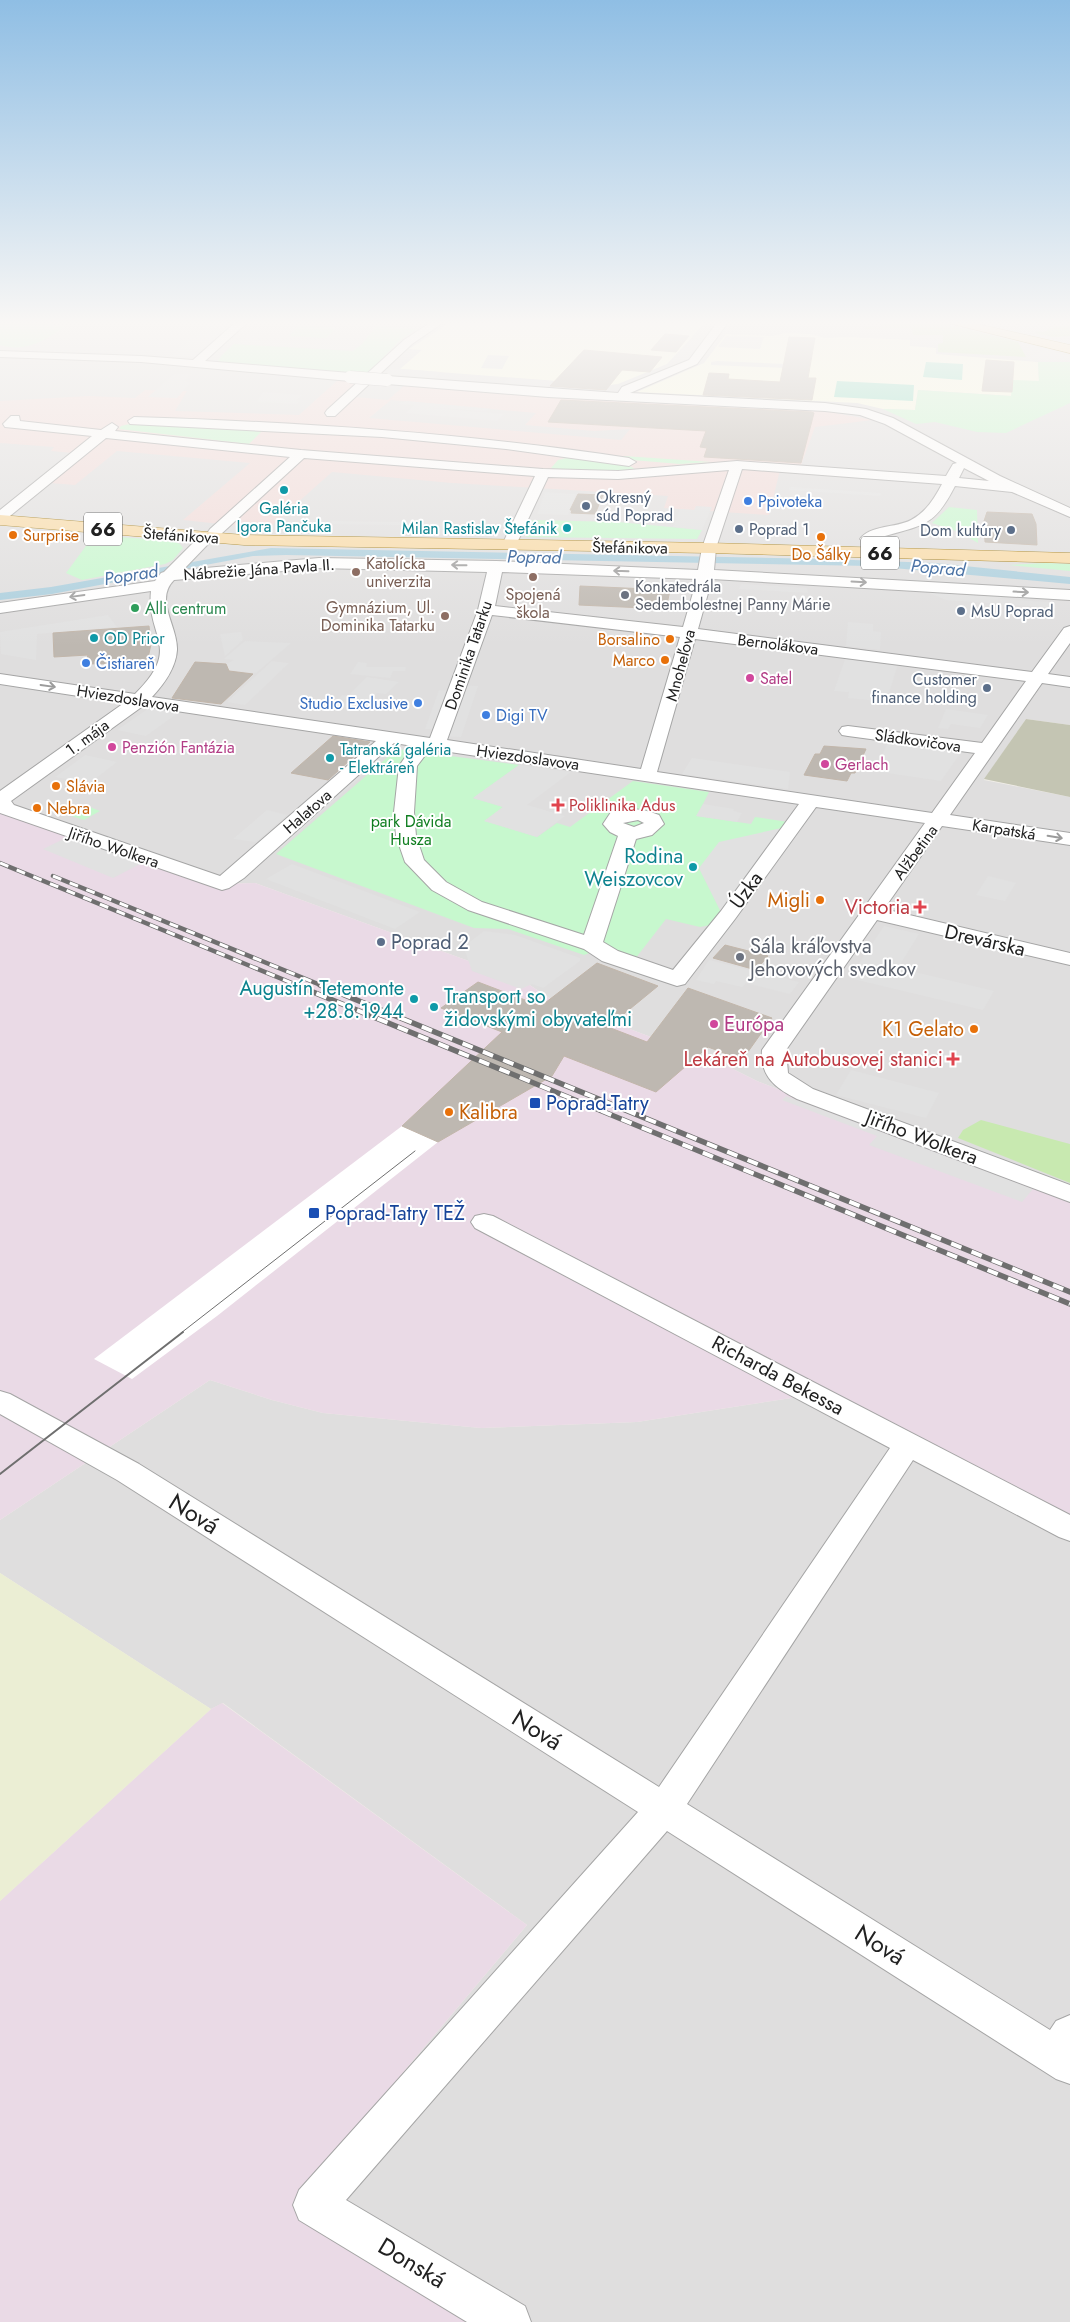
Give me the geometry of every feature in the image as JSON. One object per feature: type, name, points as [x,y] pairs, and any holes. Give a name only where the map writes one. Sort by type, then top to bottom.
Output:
[{"type":"main road","name":"Štefánikova","points":[[0,518],[211,535],[509,545],[707,560],[1070,558]]},
{"type":"main road","name":"Štefánikova","points":[[1052,557],[1070,554]]},
{"type":"street","points":[[67,428],[301,454],[542,476],[618,475],[671,469],[735,470],[899,475],[1011,488]]},
{"type":"street","points":[[0,518],[111,428]]},
{"type":"street","points":[[330,428],[535,448],[671,469]]},
{"type":"street","points":[[903,428],[1011,488],[1070,512]]},
{"type":"street","points":[[286,452],[281,445],[284,439],[292,434]]},
{"type":"street","points":[[166,577],[301,454]]},
{"type":"street","points":[[867,539],[873,535],[906,528],[923,521],[940,504],[950,480],[963,460]]},
{"type":"street","name":"Mnoheľova","points":[[592,944],[632,823],[645,773],[689,633],[707,560],[735,470]]},
{"type":"street","points":[[509,545],[542,476]]},
{"type":"street","name":"Nábrežie Jána Pavla II.","points":[[0,608],[166,577],[319,563],[496,566],[707,560],[1070,594]]},
{"type":"street","name":"Dominika Tatarku","points":[[496,566],[486,610],[429,745],[408,766],[404,812],[406,836],[416,862],[439,886],[475,906],[592,944],[610,956],[677,979]]},
{"type":"street","name":"1. mája","points":[[7,809],[0,800],[139,700],[153,685],[168,656],[168,639],[159,609],[166,577]]},
{"type":"street","name":"Bernolákova","points":[[486,610],[689,633],[1070,682]]},
{"type":"street","name":"Alžbetina","points":[[777,1076],[772,1062],[774,1050],[1070,631]]},
{"type":"street","name":"Hviezdoslavova","points":[[0,679],[391,737],[429,745],[938,819]]},
{"type":"street","name":"Sládkovičova","points":[[848,731],[987,749]]},
{"type":"street","name":"Halatova","points":[[222,884],[243,868],[391,737]]},
{"type":"street","name":"Úzka","points":[[677,979],[728,915],[812,800]]},
{"type":"street","name":"Jiřího Wolkera","points":[[7,809],[222,884]]},
{"type":"street","name":"Karpatská","points":[[938,819],[1070,839]]},
{"type":"street","name":"Drevárska","points":[[871,912],[1070,960]]},
{"type":"street","name":"Jiřího Wolkera","points":[[777,1076],[787,1085],[805,1094],[1070,1194]]},
{"type":"street","name":"Richarda Bekessa","points":[[484,1222],[1070,1529]]},
{"type":"street","name":"Nová","points":[[0,1402],[128,1472],[663,1810],[1066,2051]]},
{"type":"street","points":[[663,1810],[908,1444]]},
{"type":"street","name":"Donská","points":[[509,2322],[314,2204],[663,1810]]},
{"type":"shaded area","points":[[0,428],[1070,428],[1070,725],[1026,719],[984,780],[1070,797],[1070,1202],[1040,1188],[757,1081],[727,1066],[551,999],[525,982],[477,964],[255,883],[215,884],[0,808]]},
{"type":"shaded area","points":[[0,428],[488,428],[621,440],[630,429],[594,431],[564,428],[815,428],[799,471],[780,470],[769,515],[664,508],[668,496],[452,483],[332,472],[268,529],[183,520],[250,463],[117,451],[75,485],[38,482],[73,453],[51,451],[54,447],[0,443]]},
{"type":"shaded area","points":[[790,487],[881,493],[880,496],[789,490]]},
{"type":"shaded area","points":[[545,492],[576,494],[568,515],[537,514]]},
{"type":"shaded area","points":[[696,506],[712,507],[702,530],[673,527],[680,509],[694,510]]},
{"type":"shaded area","points":[[332,521],[454,523],[454,526],[331,524]]},
{"type":"shaded area","points":[[741,584],[807,588],[808,593],[739,589]]},
{"type":"shaded area","points":[[894,586],[1014,593],[998,599],[1049,602],[1057,608],[946,600],[927,592],[906,591]]},
{"type":"shaded area","points":[[108,615],[117,627],[37,634],[36,660],[1,654],[0,632]]},
{"type":"shaded area","points":[[848,622],[873,624],[873,631],[881,632],[880,650],[846,646]]},
{"type":"shaded area","points":[[241,632],[243,640],[225,656],[220,634]]},
{"type":"shaded area","points":[[245,641],[291,643],[256,673],[228,670],[227,664],[234,660],[224,659]]},
{"type":"shaded area","points":[[845,659],[898,664],[888,696],[880,695],[878,701],[848,698],[849,692],[834,691]]},
{"type":"shaded area","points":[[272,661],[289,663],[245,705],[227,702]]},
{"type":"shaded area","points":[[358,662],[367,663],[366,667],[406,667],[405,671],[393,671],[390,678],[350,674]]},
{"type":"shaded area","points":[[367,677],[399,682],[386,694],[377,693],[361,709],[332,705],[342,695],[348,696]]},
{"type":"shaded area","points":[[457,685],[478,686],[461,737],[441,736],[442,730],[425,729],[439,690],[455,691]]},
{"type":"shaded area","points":[[149,708],[178,713],[146,736],[117,730]]},
{"type":"shaded area","points":[[946,709],[988,715],[980,728],[951,724],[948,729],[938,728]]},
{"type":"shaded area","points":[[1026,719],[1070,725],[1070,797],[984,779]]},
{"type":"shaded area","points":[[889,741],[962,751],[941,781],[874,771]]},
{"type":"shaded area","points":[[380,748],[391,750],[282,847],[269,844]]},
{"type":"shaded area","points":[[85,755],[117,762],[90,783],[55,777]]},
{"type":"shaded area","points":[[692,758],[790,772],[788,789],[682,774]]},
{"type":"shaded area","points":[[519,765],[571,772],[527,805],[565,816],[537,837],[484,821],[503,807],[473,798]]},
{"type":"shaded area","points":[[703,804],[734,809],[733,811],[742,813],[737,822],[696,816]]},
{"type":"shaded area","points":[[0,808],[215,884],[255,883],[477,964],[525,982],[551,999],[727,1066],[757,1081],[1040,1188],[1070,1202],[1070,1538],[798,1397],[637,1422],[481,1428],[323,1413],[272,1400],[210,1380],[0,1520]]},
{"type":"shaded area","points":[[267,810],[287,815],[256,842],[233,839]]},
{"type":"shaded area","points":[[786,827],[721,912],[699,868],[719,842]]},
{"type":"shaded area","points":[[70,836],[144,862],[113,878],[43,849]]},
{"type":"shaded area","points":[[292,864],[420,912],[395,929],[266,879]]},
{"type":"shaded area","points":[[988,876],[1016,883],[1005,901],[976,895]]},
{"type":"shaded area","points":[[884,926],[919,934],[898,968],[994,991],[983,1010],[849,978]]},
{"type":"shaded area","points":[[484,931],[515,935],[580,958],[580,961],[543,988],[532,984],[521,989],[472,971],[465,951],[462,948]]},
{"type":"shaded area","points":[[709,960],[799,982],[790,994],[746,983],[742,987],[716,981],[714,984],[696,980]]},
{"type":"shaded area","points":[[851,1070],[939,1093],[926,1118],[836,1095]]},
{"type":"shaded area","points":[[786,1096],[1033,1189],[1022,1202],[869,1145],[877,1136],[782,1100]]},
{"type":"shaded area","points":[[210,1380],[272,1400],[323,1413],[481,1428],[637,1422],[798,1397],[1070,1538],[1070,2322],[488,2322],[295,2201],[527,1925],[223,1703],[211,1709],[0,1573],[0,1520]]},
{"type":"shaded area","points":[[0,1573],[211,1709],[0,1901]]},
{"type":"shaded area","points":[[222,1703],[527,1925],[295,2201],[488,2322],[0,2322],[0,1901],[211,1709]]},
{"type":"green space","points":[[119,428],[265,428],[249,444]]},
{"type":"green space","points":[[962,428],[1016,428],[1006,433],[977,432]]},
{"type":"green space","points":[[574,456],[626,464],[636,471],[564,472],[551,468],[558,460]]},
{"type":"green space","points":[[624,456],[711,462],[680,464],[620,459]]},
{"type":"green space","points":[[949,507],[977,510],[978,543],[959,532],[932,523]]},
{"type":"green space","points":[[532,520],[618,522],[702,530],[697,539],[526,537]]},
{"type":"green space","points":[[94,535],[172,541],[180,544],[183,548],[173,560],[165,564],[82,580],[66,573]]},
{"type":"green space","points":[[1070,564],[1070,571],[1009,565]]},
{"type":"green space","name":"park Dávida Husza","points":[[397,749],[519,765],[473,798],[503,807],[485,821],[537,837],[557,823],[570,827],[633,781],[709,792],[697,816],[751,824],[755,817],[788,822],[786,827],[699,868],[721,912],[710,925],[700,927],[666,919],[635,959],[603,948],[584,955],[508,929],[474,928],[276,854]]},
{"type":"green space","points":[[87,806],[100,811],[84,820],[62,813],[71,808]]},
{"type":"green space","points":[[981,1120],[1070,1144],[1070,1183],[958,1138],[963,1130]]},
{"type":"water","name":"Poprad","points":[[271,548],[826,559],[935,563],[1070,577],[1070,584],[871,566],[286,555],[253,556],[52,594],[0,600],[0,593],[51,587]]},
{"type":"pier","points":[[402,1126],[438,1142],[217,1316],[132,1379],[94,1359]]},
{"type":"building","points":[[660,428],[810,428],[801,463],[704,457],[707,448],[700,447],[706,431]]},
{"type":"building","points":[[578,494],[603,495],[595,514],[571,513],[572,510],[570,510]]},
{"type":"building","name":"Dom kultúry","points":[[987,512],[1032,514],[1036,524],[1037,545],[985,542],[984,521]]},
{"type":"building","name":"Konkatedrála Sedembolestnej Panny Márie","points":[[580,586],[670,590],[666,609],[579,605]]},
{"type":"building","name":"OD Prior","points":[[149,626],[151,644],[147,663],[85,664],[88,655],[54,657],[53,633]]},
{"type":"building","points":[[195,662],[226,664],[229,671],[253,674],[221,704],[172,698]]},
{"type":"building","name":"Tatranská galéria - Elektráreň","points":[[333,736],[370,742],[328,780],[291,773]]},
{"type":"building","points":[[824,746],[866,749],[855,773],[851,773],[847,781],[804,775],[815,754],[820,754]]},
{"type":"building","name":"Sála kráľovstva Jehovových svedkov","points":[[725,945],[768,956],[756,970],[713,958]]},
{"type":"building","points":[[597,963],[658,986],[608,1027],[647,1042],[688,988],[772,1018],[745,1056],[735,1057],[708,1047],[656,1092],[564,1056],[552,1076],[438,1142],[402,1126],[502,1032],[441,1008],[478,982],[541,1006]]},
{"type":"tram line","points":[[181,1333],[415,1151]]},
{"type":"tram line","points":[[0,1474],[183,1332]]},
{"type":"railway","points":[[0,863],[299,986]]},
{"type":"railway","points":[[53,876],[323,986]]},
{"type":"railway","points":[[296,985],[1070,1304]]},
{"type":"railway","points":[[320,985],[1070,1292]]},
{"type":"place","name":"Galéria Igora Pančuka","points":[[284,490]]},
{"type":"place","name":"Ppivoteka","points":[[748,501]]},
{"type":"place","name":"Okresný súd Poprad","points":[[586,506]]},
{"type":"place","name":"Milan Rastislav Štefánik","points":[[567,528]]},
{"type":"place","name":"Poprad 1","points":[[739,529]]},
{"type":"place","name":"Dom kultúry","points":[[1011,530]]},
{"type":"place","name":"Surprise","points":[[13,535]]},
{"type":"place","name":"Do Šálky","points":[[821,537]]},
{"type":"place","name":"Katolícka univerzita","points":[[356,572]]},
{"type":"place","name":"Spojená škola","points":[[533,577]]},
{"type":"place","name":"Konkatedrála Sedembolestnej Panny Márie","points":[[625,595]]},
{"type":"place","name":"Alli centrum","points":[[135,608]]},
{"type":"place","name":"MsU Poprad","points":[[961,611]]},
{"type":"place","name":"Gymnázium, Ul. Dominika Tatarku","points":[[445,616]]},
{"type":"place","name":"OD Prior","points":[[94,638]]},
{"type":"place","name":"Borsalino","points":[[670,639]]},
{"type":"place","name":"Marco","points":[[665,660]]},
{"type":"place","name":"Čistiareň","points":[[86,663]]},
{"type":"place","name":"Satel","points":[[750,678]]},
{"type":"place","name":"Customer finance holding","points":[[987,688]]},
{"type":"place","name":"Studio Exclusive","points":[[418,703]]},
{"type":"place","name":"Digi TV","points":[[486,715]]},
{"type":"place","name":"Penzión Fantázia","points":[[112,747]]},
{"type":"place","name":"Tatranská galéria - Elektráreň","points":[[330,758]]},
{"type":"place","name":"Gerlach","points":[[825,764]]},
{"type":"place","name":"Slávia","points":[[56,786]]},
{"type":"place","name":"Poliklinika Adus","points":[[558,805]]},
{"type":"place","name":"Nebra","points":[[37,808]]},
{"type":"place","name":"Rodina Weiszovcov","points":[[693,867]]},
{"type":"place","name":"Migli","points":[[820,900]]},
{"type":"place","name":"Victoria","points":[[920,907]]},
{"type":"place","name":"Poprad 2","points":[[381,942]]},
{"type":"place","name":"Sála kráľovstva Jehovových svedkov","points":[[740,957]]},
{"type":"place","name":"Augustín Tetemonte +28.8.1944","points":[[414,999]]},
{"type":"place","name":"Transport so židovskými obyvateľmi","points":[[434,1007]]},
{"type":"place","name":"Európa","points":[[714,1024]]},
{"type":"place","name":"K1 Gelato","points":[[974,1029]]},
{"type":"place","name":"Lekáreň na Autobusovej stanici","points":[[953,1059]]},
{"type":"place","name":"Poprad-Tatry","points":[[535,1103]]},
{"type":"place","name":"Kalibra","points":[[449,1112]]},
{"type":"place","name":"Poprad-Tatry TEŽ","points":[[314,1213]]}]
